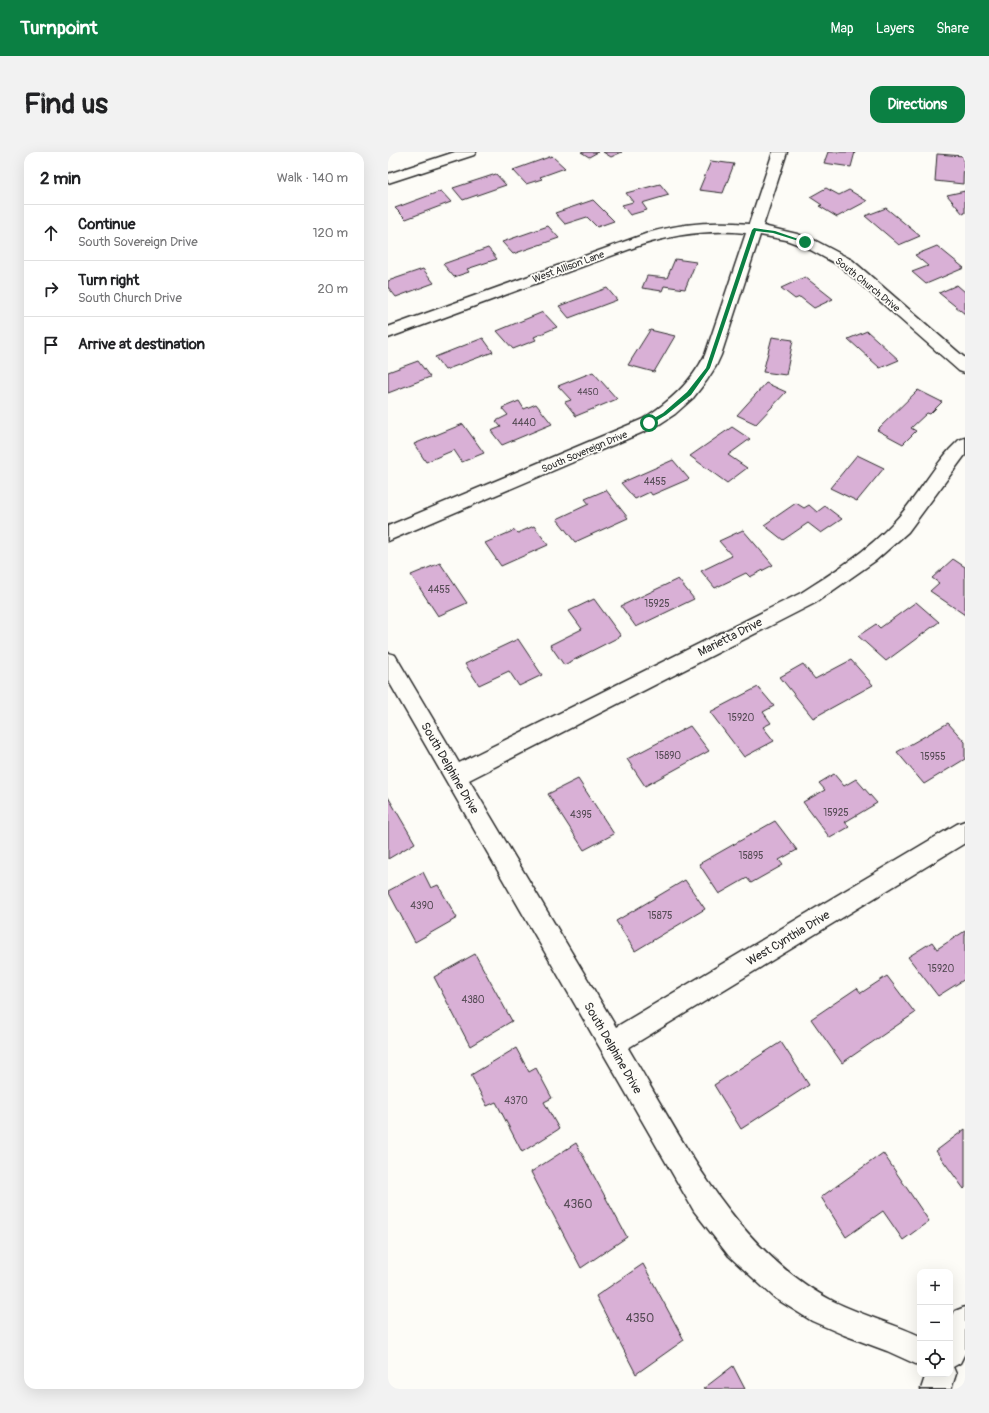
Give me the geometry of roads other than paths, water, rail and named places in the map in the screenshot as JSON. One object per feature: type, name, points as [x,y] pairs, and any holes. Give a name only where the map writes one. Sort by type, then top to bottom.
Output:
[{"type":"street","points":[[388,179],[469,152]]},
{"type":"street","name":"South Sovereign Drive","points":[[388,534],[649,423],[665,414],[683,399],[698,383],[708,368],[780,152]]},
{"type":"street","name":"West Allison Lane","points":[[388,333],[660,234],[703,227],[724,226],[754,230]]},
{"type":"street","name":"South Church Drive","points":[[754,230],[773,232],[805,242],[828,252],[846,263],[965,367]]},
{"type":"street","name":"Marietta Drive","points":[[455,776],[808,598],[870,555],[900,527],[922,500],[952,456],[965,444]]},
{"type":"street","name":"South Delphine Drive","points":[[388,662],[704,1201],[739,1246],[785,1288],[822,1311],[844,1321],[892,1338],[917,1350]]},
{"type":"street","name":"West Cynthia Drive","points":[[611,1044],[965,831]]},
{"type":"street","points":[[953,1346],[965,1321]]},
{"type":"street","points":[[936,1389],[940,1377]]}]
